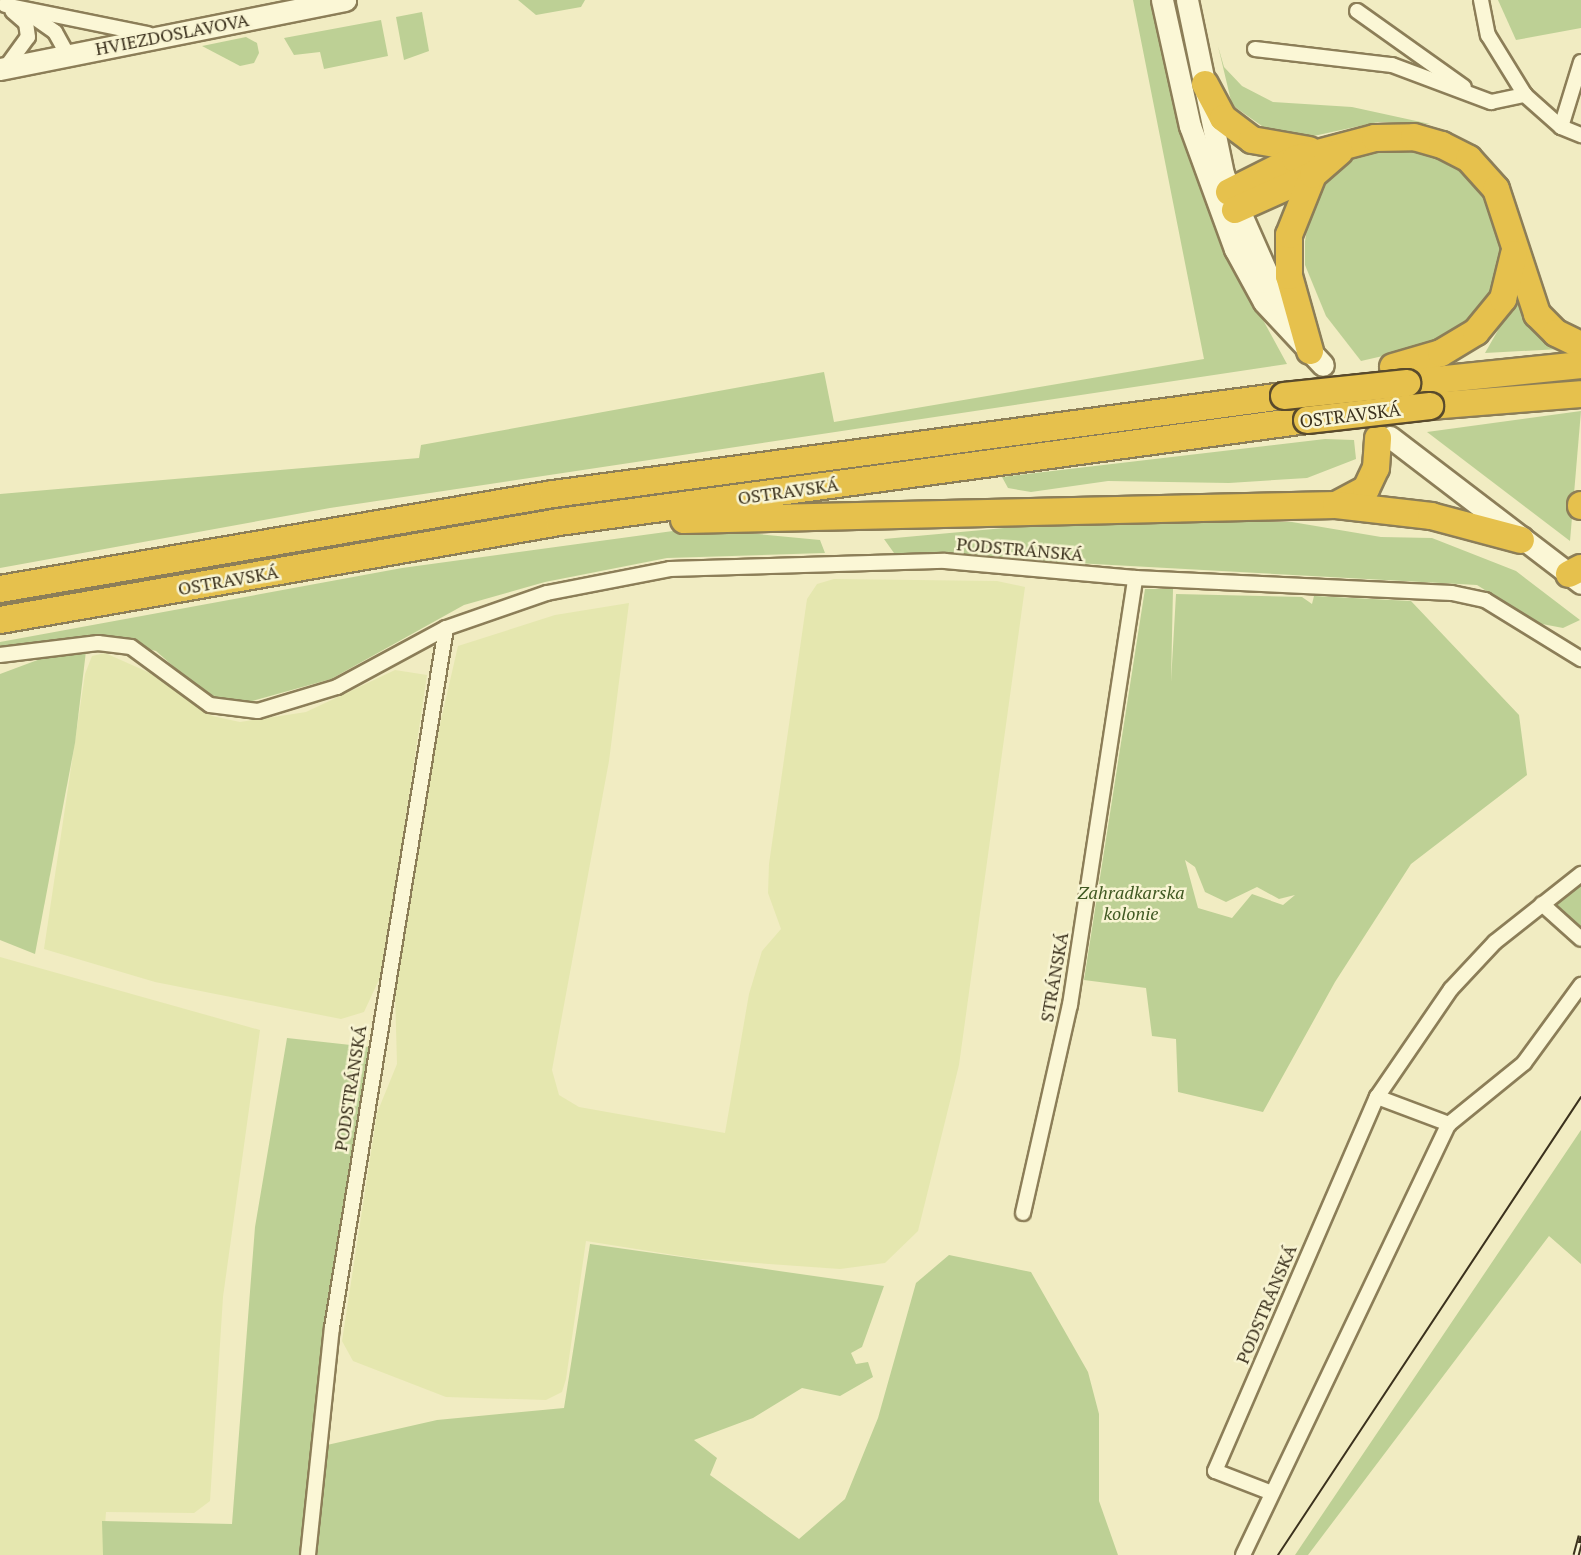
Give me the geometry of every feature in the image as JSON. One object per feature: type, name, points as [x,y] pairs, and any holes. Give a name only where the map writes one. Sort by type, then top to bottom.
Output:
[{"type":"highway","points":[[1205,85],[1223,118],[1252,140],[1286,150],[1342,149]]},
{"type":"highway","points":[[1229,192],[1295,159],[1400,136],[1457,152],[1496,188],[1537,314],[1556,333],[1581,345]]},
{"type":"highway","points":[[1317,358],[1288,251],[1293,220],[1313,175],[1342,149]]},
{"type":"highway","points":[[1229,192],[1313,175]]},
{"type":"highway","points":[[1400,375],[1451,348],[1492,315],[1508,285],[1514,242]]},
{"type":"highway","name":"OSTRAVSKÁ","points":[[0,589],[554,494],[1284,396],[1400,375],[1581,365]]},
{"type":"highway","name":"OSTRAVSKÁ","points":[[0,620],[559,522],[1307,420],[1430,406],[1581,394]]},
{"type":"highway","points":[[1336,505],[1366,489],[1376,468],[1384,437]]},
{"type":"highway","points":[[559,522],[1336,505],[1430,516],[1521,540]]},
{"type":"main road","name":"HVIEZDOSLAVOVA","points":[[3,68],[345,0]]},
{"type":"main road","points":[[1162,0],[1201,159],[1243,267],[1264,302],[1317,358]]},
{"type":"main road","points":[[1187,0],[1229,192]]},
{"type":"main road","points":[[1180,74],[1229,192],[1317,358]]},
{"type":"main road","points":[[1384,437],[1521,540],[1577,575]]},
{"type":"street","points":[[1482,0],[1488,35],[1525,95],[1561,127],[1581,135]]},
{"type":"street","points":[[3,5],[167,35]]},
{"type":"street","points":[[3,5],[45,23],[67,54]]},
{"type":"street","points":[[3,5],[23,19],[28,37],[3,68]]},
{"type":"street","points":[[1357,11],[1471,93]]},
{"type":"street","points":[[1401,68],[1405,44]]},
{"type":"street","points":[[1255,49],[1342,55],[1401,68],[1491,102],[1525,95]]},
{"type":"street","points":[[1561,127],[1581,62]]},
{"type":"street","name":"PODSTRÁNSKÁ","points":[[0,655],[99,643],[131,648],[210,705],[258,711],[337,687],[446,628],[547,593],[670,569],[945,561],[1135,578],[1451,593],[1485,600],[1581,659]]},
{"type":"street","name":"STRÁNSKÁ","points":[[1023,1213],[1070,1005],[1135,578]]},
{"type":"street","name":"PODSTRÁNSKÁ","points":[[307,1555],[332,1328],[446,628]]},
{"type":"street","name":"PODSTRÁNSKÁ","points":[[1272,1493],[1215,1471],[1377,1097],[1451,989],[1542,904],[1581,874]]},
{"type":"street","points":[[1542,904],[1581,939]]},
{"type":"street","points":[[1243,1555],[1449,1124],[1524,1063],[1581,985]]},
{"type":"street","points":[[1377,1097],[1449,1124]]},
{"type":"green space","points":[[518,0],[585,0],[581,7],[536,15]]},
{"type":"green space","points":[[1133,0],[1151,0],[1191,160],[1224,248],[1287,364],[330,508],[0,568],[0,494],[419,458],[421,445],[824,372],[834,422],[1204,359]]},
{"type":"green space","points":[[1498,0],[1581,0],[1581,28],[1516,40]]},
{"type":"green space","points":[[422,12],[429,51],[404,60],[396,17]]},
{"type":"green space","points":[[381,20],[388,56],[324,69],[320,52],[294,55],[284,38]]},
{"type":"green space","points":[[246,37],[257,43],[259,53],[254,63],[240,66],[202,46]]},
{"type":"green space","points":[[1218,46],[1224,67],[1242,86],[1273,102],[1352,107],[1430,124],[1378,122],[1309,137],[1269,131],[1232,105]]},
{"type":"green space","points":[[1397,145],[1431,151],[1464,167],[1484,188],[1505,257],[1496,290],[1475,321],[1444,342],[1361,361],[1326,316],[1305,265],[1305,241],[1313,194],[1335,168],[1364,152]]},
{"type":"green space","points":[[1518,295],[1561,349],[1485,353]]},
{"type":"green space","points":[[1581,411],[1570,541],[1427,432]]},
{"type":"green space","points":[[1325,439],[1354,440],[1356,459],[1307,478],[1229,483],[1108,481],[1031,492],[1008,488],[1002,477]]},
{"type":"green space","points":[[1079,521],[1292,522],[1381,537],[1432,538],[1516,571],[1580,620],[1563,628],[1537,623],[1477,585],[894,553],[884,539]]},
{"type":"green space","points":[[695,528],[820,540],[825,553],[667,558],[545,582],[464,605],[331,679],[249,702],[209,698],[156,651],[102,637],[0,647],[0,642],[402,568]]},
{"type":"green space","points":[[834,579],[997,581],[1025,587],[959,1065],[918,1231],[885,1263],[840,1269],[699,1259],[586,1241],[566,1379],[562,1392],[546,1400],[446,1397],[353,1361],[342,1341],[377,1113],[397,1064],[395,991],[429,772],[458,646],[555,615],[629,603],[609,761],[552,1070],[559,1095],[579,1107],[725,1133],[749,994],[762,951],[781,929],[768,893],[769,864],[807,599],[817,584]]},
{"type":"green space","name":"Zahradkarska kolonie","points":[[1145,589],[1173,589],[1171,682],[1176,594],[1302,597],[1312,604],[1314,596],[1411,601],[1519,715],[1527,775],[1411,864],[1335,982],[1263,1112],[1178,1092],[1176,1039],[1152,1036],[1146,988],[1084,980]],"holes":[[[1185,860],[1195,867],[1205,892],[1226,902],[1257,887],[1279,899],[1295,895],[1283,905],[1252,894],[1232,918],[1198,908]]]},
{"type":"green space","points":[[86,651],[75,743],[35,954],[0,940],[0,674],[59,652]]},
{"type":"green space","points":[[105,653],[150,673],[212,716],[240,722],[306,712],[395,670],[427,675],[383,971],[364,1012],[341,1019],[155,982],[44,949],[85,674],[92,656]]},
{"type":"green space","points":[[1581,883],[1581,931],[1554,907]]},
{"type":"green space","points":[[0,957],[260,1030],[223,1297],[210,1501],[194,1513],[106,1512],[103,1555],[0,1555]]},
{"type":"green space","points":[[287,1038],[369,1047],[317,1397],[302,1555],[103,1555],[102,1521],[232,1524],[255,1227]]},
{"type":"green space","points":[[1581,1130],[1581,1264],[1549,1236],[1308,1555],[1295,1555]]},
{"type":"green space","points":[[590,1244],[884,1286],[862,1347],[851,1353],[856,1364],[868,1362],[873,1377],[840,1396],[802,1388],[753,1418],[694,1440],[717,1458],[710,1475],[799,1539],[845,1499],[878,1418],[916,1283],[949,1255],[1031,1272],[1088,1372],[1099,1414],[1099,1501],[1118,1555],[317,1555],[327,1445],[437,1420],[564,1408]]},
{"type":"tram line","points":[[1278,1555],[1581,1097]]},
{"type":"railway","points":[[1576,1555],[1581,1536]]}]
